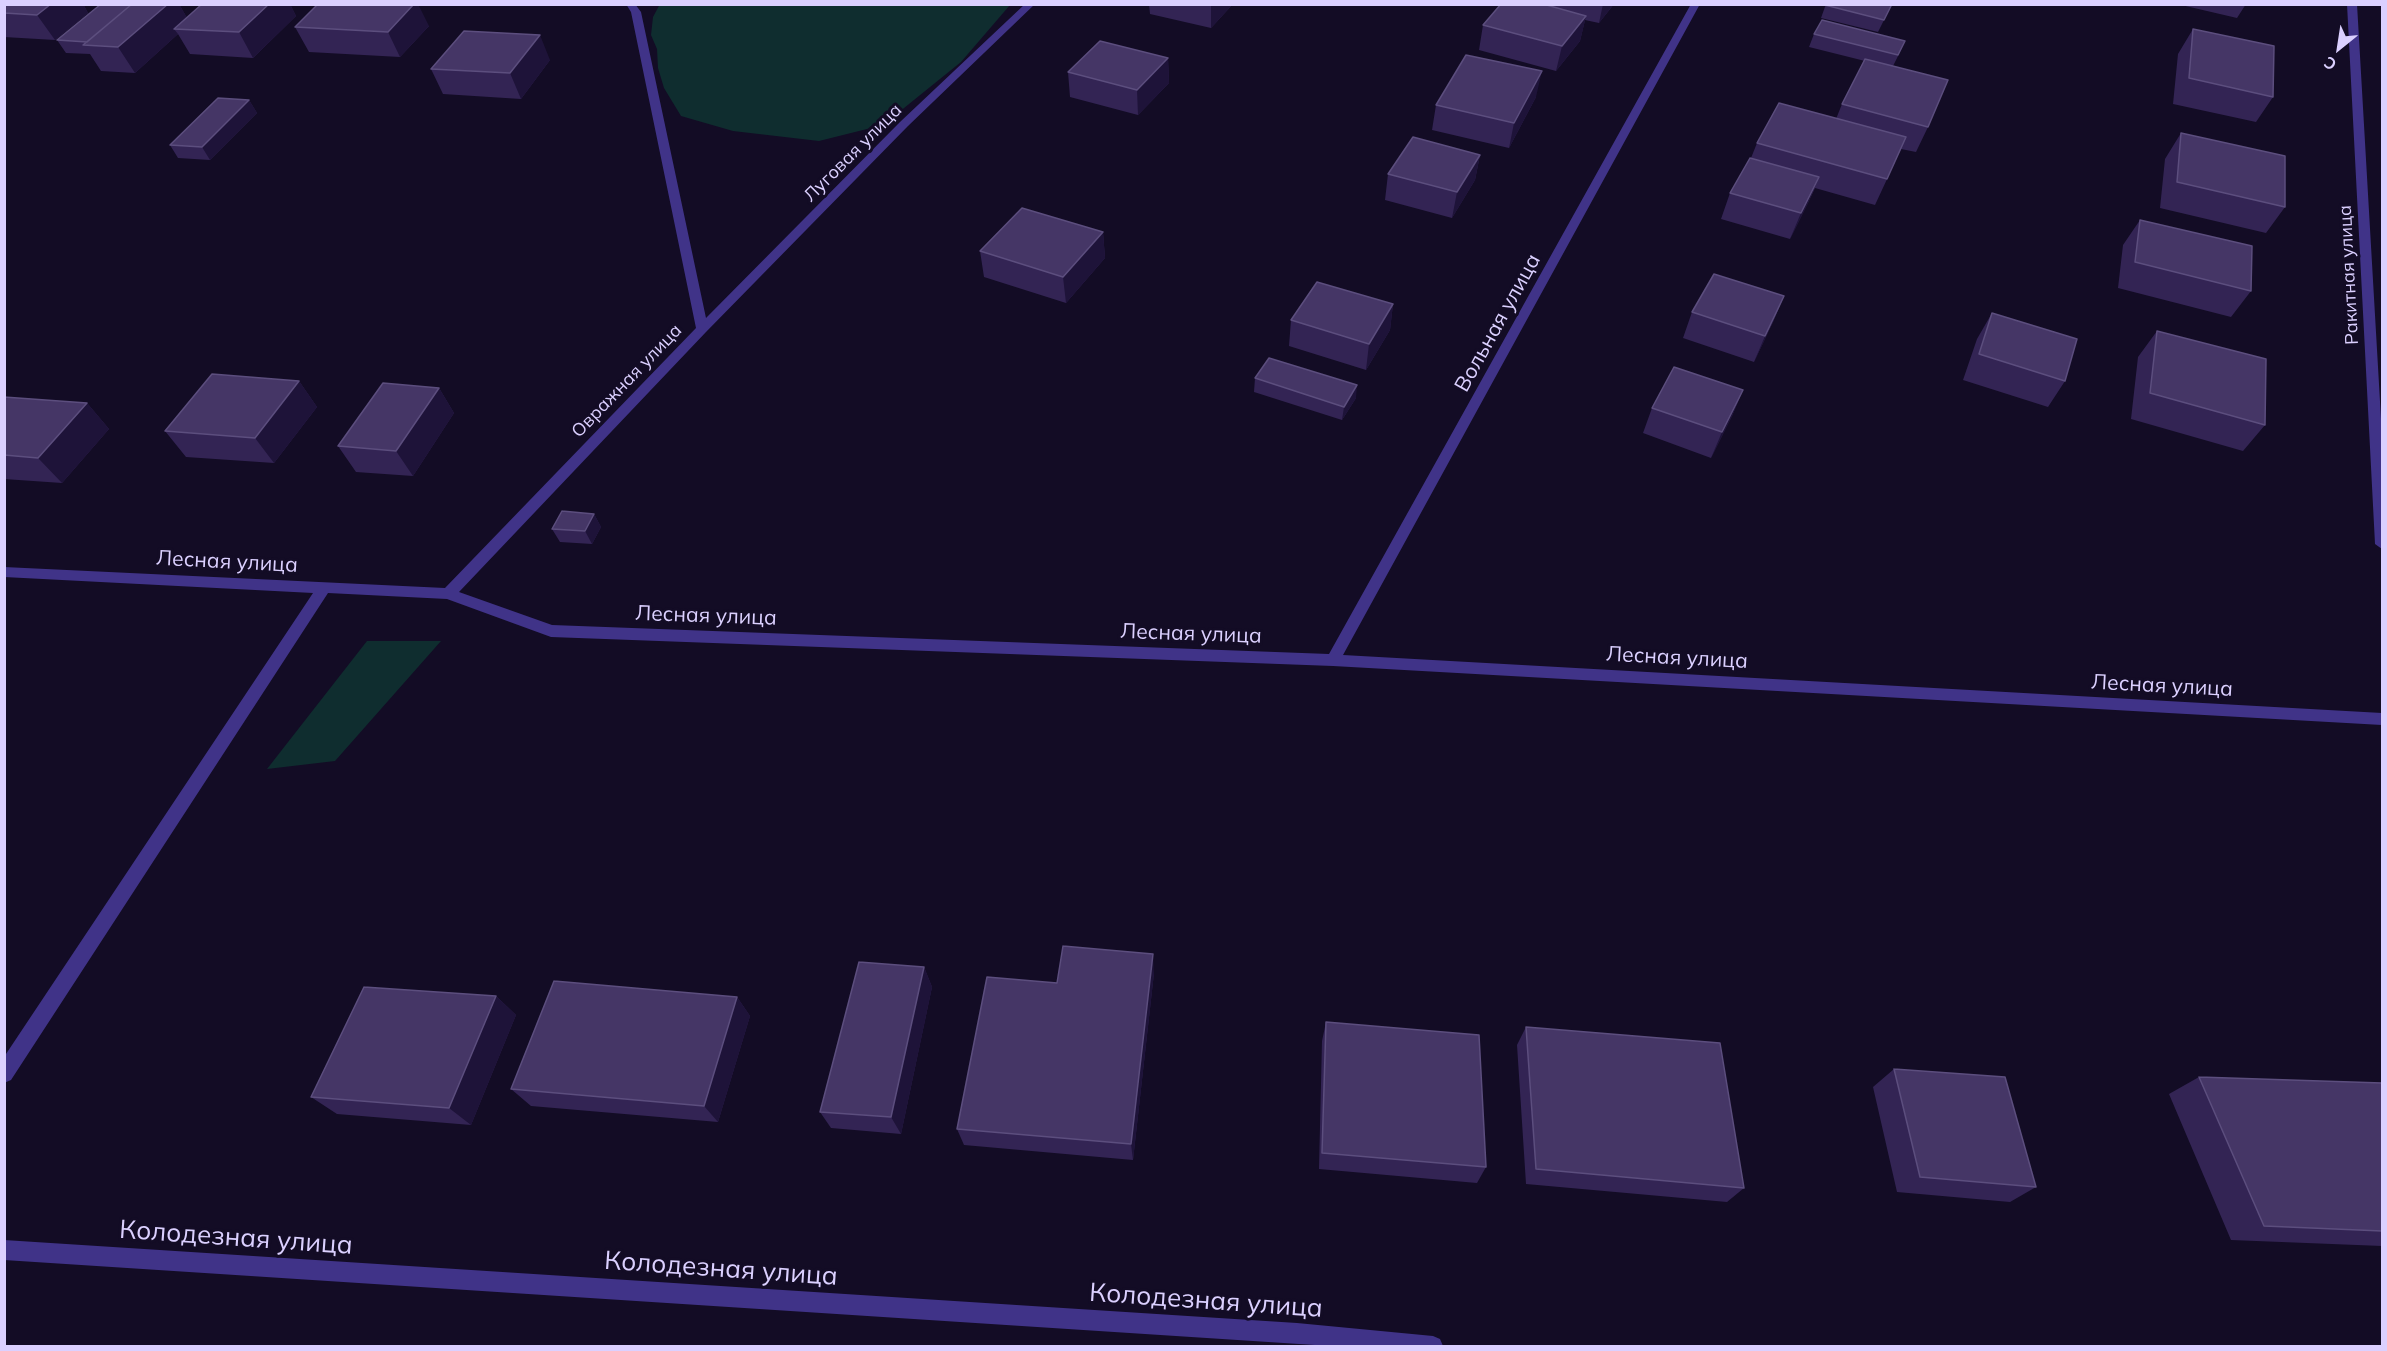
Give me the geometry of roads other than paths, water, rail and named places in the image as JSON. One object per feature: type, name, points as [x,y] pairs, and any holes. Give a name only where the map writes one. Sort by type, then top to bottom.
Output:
[{"type":"street","name":"Овражная улица","points":[[448,594],[702,329],[636,12],[630,4]]},
{"type":"street","name":"Луговая улица","points":[[702,329],[904,124],[1031,4]]},
{"type":"street","name":"Вольная улица","points":[[1333,660],[1696,4]]},
{"type":"street","name":"Ракитная улица","points":[[2352,4],[2382,544]]},
{"type":"street","name":"Лесная улица","points":[[4,572],[448,594],[551,631],[1333,660],[2382,719]]},
{"type":"street","points":[[4,1074],[324,588]]},
{"type":"street","name":"Колодезная улица","points":[[4,1250],[1294,1340],[1433,1347]]}]
